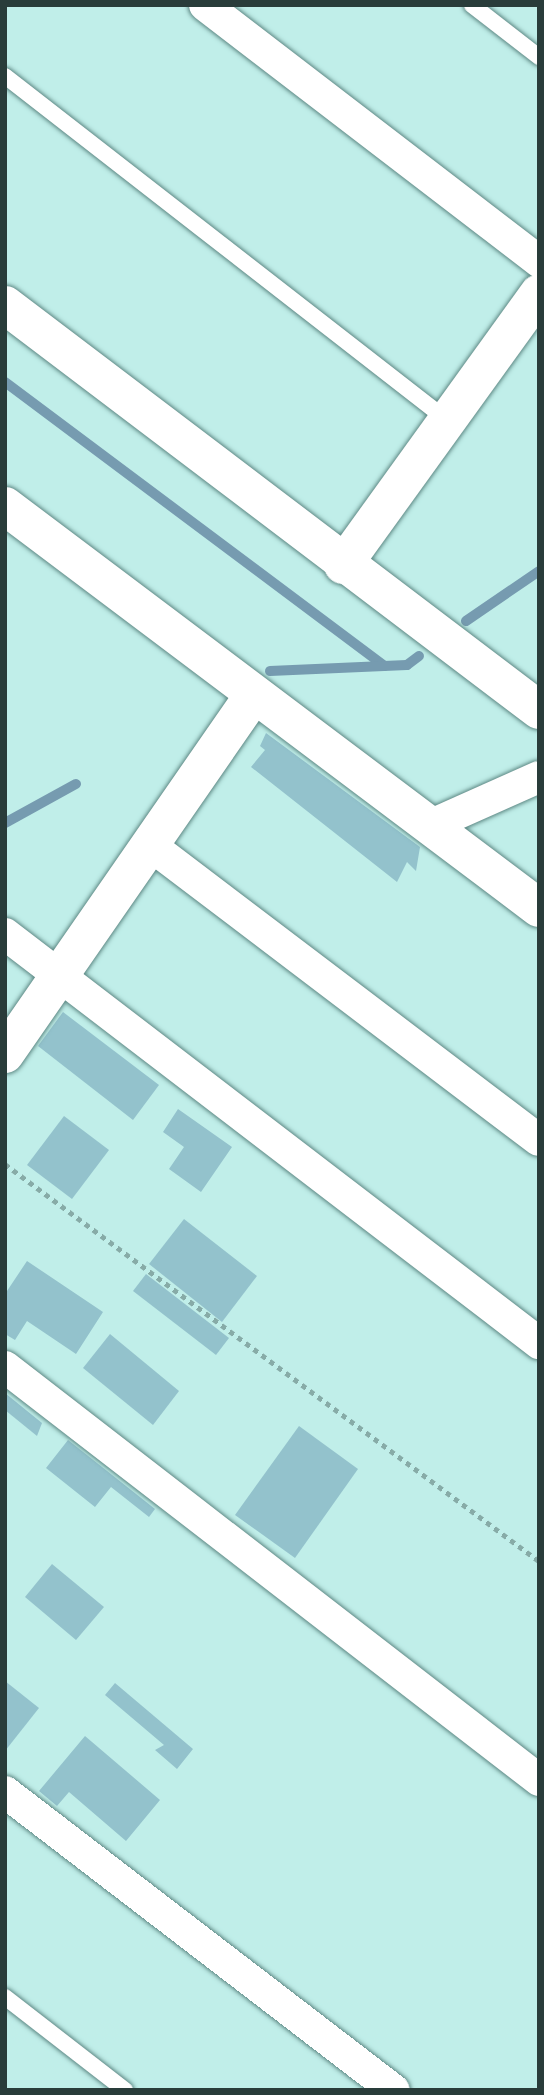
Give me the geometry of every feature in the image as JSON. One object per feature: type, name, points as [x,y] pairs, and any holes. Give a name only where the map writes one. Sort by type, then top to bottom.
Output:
[{"type":"street","points":[[205,5],[539,261]]},
{"type":"street","points":[[343,565],[539,293]]},
{"type":"street","points":[[5,305],[343,565],[539,710]]},
{"type":"street","points":[[5,506],[539,908]]},
{"type":"street","points":[[5,1054],[254,695]]},
{"type":"street","points":[[429,826],[539,777]]},
{"type":"street","points":[[150,845],[539,1140]]},
{"type":"street","points":[[5,934],[539,1343]]},
{"type":"street","points":[[5,1367],[539,1780]]},
{"type":"street","points":[[5,1792],[394,2090]]},
{"type":"lane","points":[[472,5],[539,57]]},
{"type":"lane","points":[[5,76],[447,420]]},
{"type":"lane","points":[[5,1997],[124,2090]]},
{"type":"path","points":[[5,1164],[539,1561]]},
{"type":"building","points":[[266,733],[420,847],[416,871],[407,862],[397,882],[251,767],[265,750],[260,746]]},
{"type":"building","points":[[63,1012],[159,1085],[133,1120],[38,1046]]},
{"type":"building","points":[[178,1109],[232,1147],[201,1192],[169,1169],[184,1147],[163,1132]]},
{"type":"building","points":[[64,1116],[109,1150],[72,1199],[27,1165]]},
{"type":"building","points":[[184,1219],[257,1276],[222,1322],[149,1264]]},
{"type":"building","points":[[27,1261],[103,1312],[76,1354],[27,1321],[15,1340],[5,1334],[5,1294]]},
{"type":"building","points":[[146,1274],[229,1338],[216,1355],[133,1291]]},
{"type":"building","points":[[110,1334],[179,1391],[153,1425],[83,1368]]},
{"type":"building","points":[[5,1393],[42,1423],[37,1436],[5,1410]]},
{"type":"building","points":[[299,1426],[358,1469],[295,1558],[235,1515]]},
{"type":"building","points":[[68,1440],[155,1509],[149,1517],[111,1487],[95,1507],[46,1468]]},
{"type":"building","points":[[52,1564],[104,1607],[76,1640],[25,1597]]},
{"type":"building","points":[[5,1681],[39,1708],[5,1751]]},
{"type":"building","points":[[115,1683],[193,1749],[177,1769],[155,1750],[164,1745],[105,1695]]},
{"type":"building","points":[[85,1736],[160,1800],[126,1841],[69,1792],[57,1806],[39,1791]]},
{"type":"waterway","points":[[5,382],[384,666]]},
{"type":"waterway","points":[[466,621],[539,571]]},
{"type":"waterway","points":[[270,671],[407,665],[419,656]]},
{"type":"waterway","points":[[5,823],[76,784]]}]
